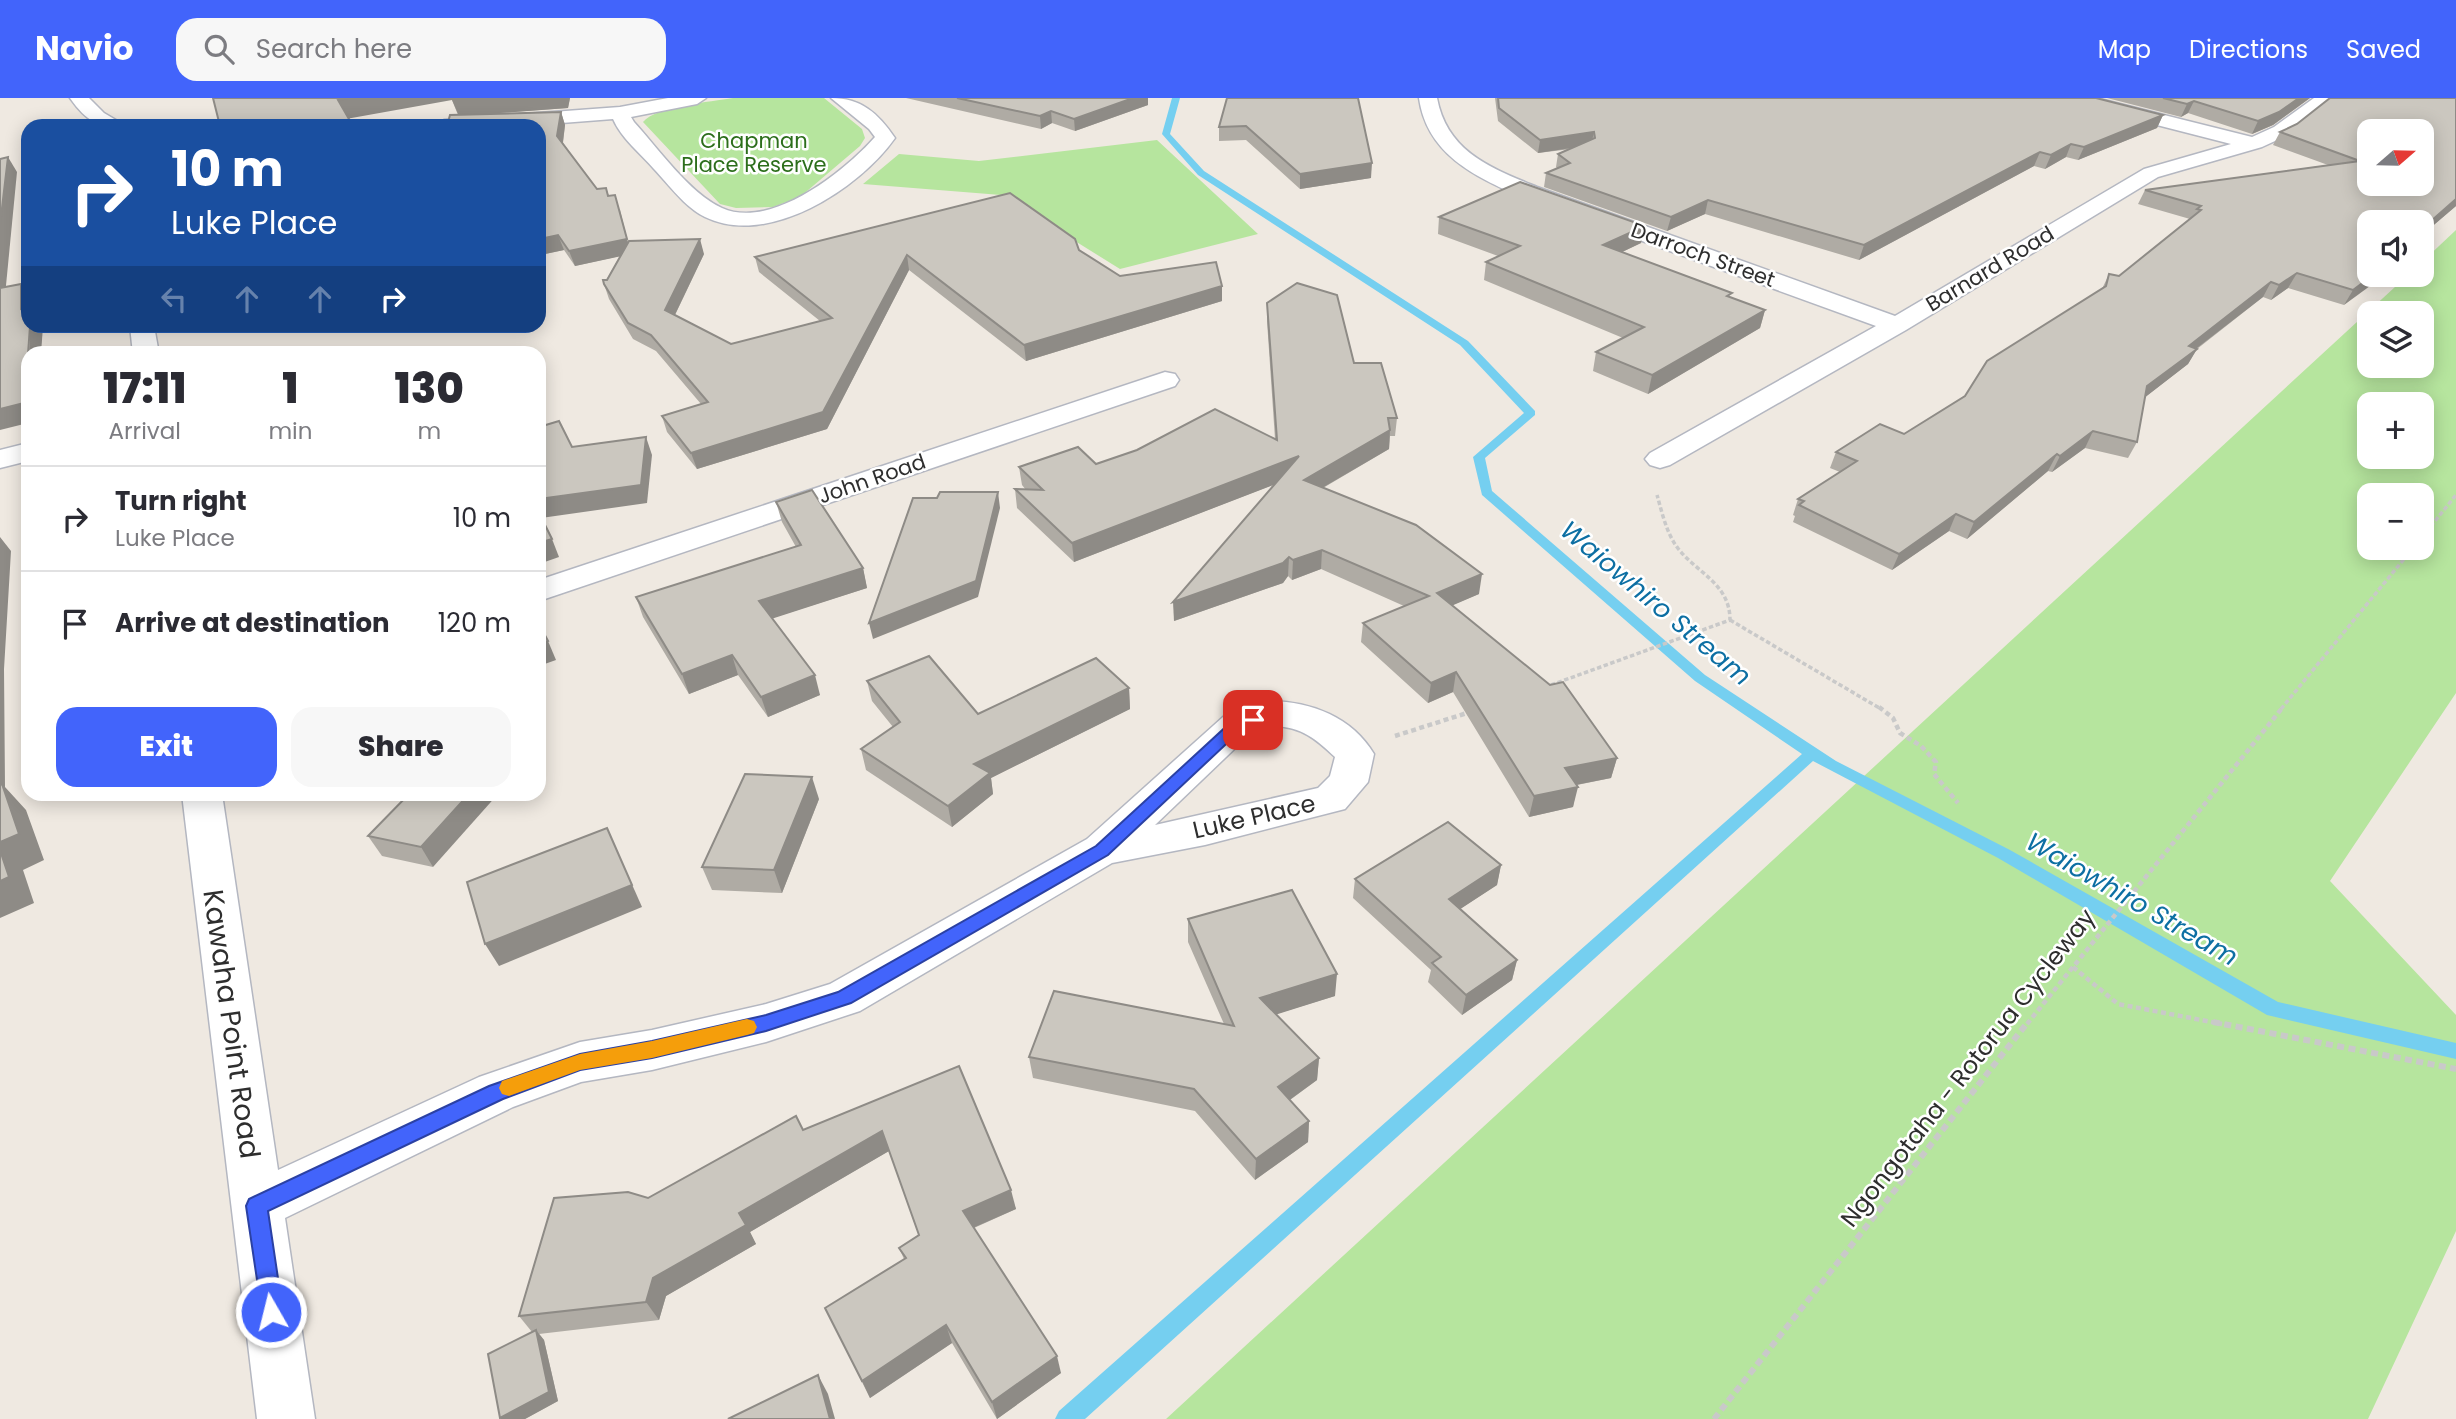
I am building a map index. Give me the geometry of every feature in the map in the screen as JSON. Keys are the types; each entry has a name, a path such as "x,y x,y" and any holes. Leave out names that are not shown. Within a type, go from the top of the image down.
{"street":[{"path":"79,98 101,119"},
{"path":"539,119 620,113 697,98"},
{"path":"620,113 625,124 709,210 737,220 797,207 816,197 874,152 885,138 876,125 840,98"},
{"name":"Darroch Street","path":"1428,98 1429,111 1441,134 1455,152 1482,170 1542,197 1897,325"},
{"path":"2058,98 2077,99 2255,144"},
{"name":"Barnard Road","path":"1660,459 1897,325 2151,173 2255,144 2281,131 2326,98"},
{"path":"111,100 115,119"},
{"name":"John Road","path":"546,589 1165,380"},
{"path":"0,459 21,454"},
{"name":"Luke Place","path":"256,1206 496,1092 580,1062 652,1050 766,1023 844,998 1102,850 1236,726 1271,713 1293,714 1324,725 1347,744 1354,754 1348,782 1331,799 1205,830 1102,850"},
{"name":"Kawaha Point Road","path":"203,801 286,1419"}],"path":[{"path":"1660,459 1646,459 1664,521 1677,548 1719,587 1732,607 1731,620"},
{"path":"2434,522 2456,495"},
{"name":"Ngongotaha - Rotorua Cycleway","path":"1714,1419 2145,875 2403,560"},
{"path":"1543,688 1731,620"},
{"path":"1731,620 1868,699 1893,718 1900,733 1921,746 1936,762 1934,774 1958,803"},
{"path":"1347,744 1369,738 1390,738 1480,708"},
{"path":"2073,967 2118,1004 2456,1069"}],"green space":[{"name":"Chapman Place Reserve","path":"733,98 824,98 862,129 865,138 860,146 800,197 773,207 736,208 720,204 643,122 671,108"},
{"path":"1157,140 1258,234 1120,269 1001,195 863,184 899,154 979,161"},
{"path":"2456,230 2456,693 2330,881 2456,1015 2456,1231 2368,1419 1166,1419 2357,322 2357,378 2434,378 2434,301 2380,301 2395,287 2434,287 2434,251"}],"building":[{"path":"213,98 349,98 338,100 349,119 218,119"},
{"path":"957,98 1133,98 1074,119 1051,111 1040,116"},
{"path":"1227,98 1358,98 1372,163 1300,174 1246,126 1219,127"},
{"path":"1498,98 2096,98 2163,115 2084,147 2071,144 2051,155 2040,152 1864,245 1708,200 1671,217 1546,173 1570,163 1558,154 1595,138 1594,132 1540,140 1499,108"},
{"path":"2163,98 2299,98 2279,112 2258,121 2194,101 2187,104"},
{"path":"2330,98 2456,98 2456,199 2434,218 2434,210 2357,210 2357,287 2353,290 2297,273 2279,285 2271,282 2189,346 2197,349 2147,386 2137,442 2093,431 2060,456 2057,454 1974,522 1956,514 1899,554 1799,505 1804,501 1798,499 1857,461 1836,452 1880,424 1904,434 1965,396 1987,361 2106,286 2109,274 2119,276 2201,210 2197,209 2201,206 2145,190 2357,161 2357,196 2434,196 2434,119 2357,119 2357,160 2280,132 2297,124"},
{"path":"561,112 557,136 597,189 606,188 608,196 615,195 627,239 569,251 558,235 546,238 546,119 449,119 450,115"},
{"path":"8,157 0,225 0,159"},
{"path":"1520,182 1645,226 1603,245 1732,293 1727,296 1765,310 1652,375 1596,352 1644,327 1486,262 1520,246 1439,217"},
{"path":"1010,193 1075,239 1079,250 1120,276 1216,262 1222,286 1024,345 907,255 823,412 691,453 662,416 708,402 651,335 628,323 603,280 607,280 629,241 700,239 665,310 731,344 832,318 755,257"},
{"path":"1297,283 1337,295 1354,363 1381,363 1397,418 1388,418 1390,430 1304,480 1416,525 1482,574 1437,593 1550,685 1563,682 1617,758 1565,768 1578,787 1534,796 1456,672 1431,683 1363,623 1429,596 1322,550 1293,560 1289,557 1283,563 1173,602 1299,456 1072,543 1015,489 1043,490 1019,467 1078,447 1096,464 1137,450 1215,409 1277,440 1267,303"},
{"path":"21,284 21,333 30,333 29,346 21,346 21,404 0,409 0,288"},
{"path":"559,421 572,447 646,437 641,485 546,498 546,425"},
{"path":"812,490 863,568 759,601 815,675 761,697 732,655 682,674 636,597 801,545 776,502"},
{"path":"940,492 998,492 976,581 869,623 913,498 937,498"},
{"path":"546,527 552,539 546,541"},
{"path":"929,656 978,714 1096,658 1129,688 974,764 990,773 948,806 861,749 900,722 867,681"},
{"path":"745,774 812,777 774,870 702,867"},
{"path":"2,784 19,834 0,842 0,785"},
{"path":"402,801 463,801 421,847 368,836"},
{"path":"1448,822 1501,865 1449,899 1517,960 1466,995 1432,963 1441,957 1355,879"},
{"path":"607,828 632,885 485,944 467,882"},
{"path":"0,850 9,877 0,881"},
{"path":"1292,890 1337,974 1260,998 1319,1058 1278,1087 1309,1121 1256,1159 1194,1089 1029,1057 1054,991 1234,1026 1188,919"},
{"path":"959,1066 1011,1190 963,1211 1057,1356 992,1402 946,1325 862,1381 825,1308 906,1258 899,1248 919,1235 882,1131 739,1213 746,1225 653,1278 646,1302 519,1316 554,1198 628,1192 648,1198 796,1116 803,1130"},
{"path":"536,1330 549,1392 500,1418 488,1354"},
{"path":"818,1375 830,1419 728,1419"}],"waterway":[{"name":"Waiowhiro Stream","path":"1176,98 1166,134 1201,173 1464,343 1531,413 1479,457 1486,492 1700,678 1813,753"},
{"path":"1067,1419 1813,753"},
{"name":"Waiowhiro Stream","path":"1813,753 1830,765 2004,854 2274,1009 2456,1051"}],"slow traffic":[{"path":"509,1088 580,1062 652,1050 747,1027"}],"route":[{"path":"271,1312 256,1206 496,1092 580,1062 652,1050 766,1023 844,998 1102,850 1236,726 1253,720"}]}
